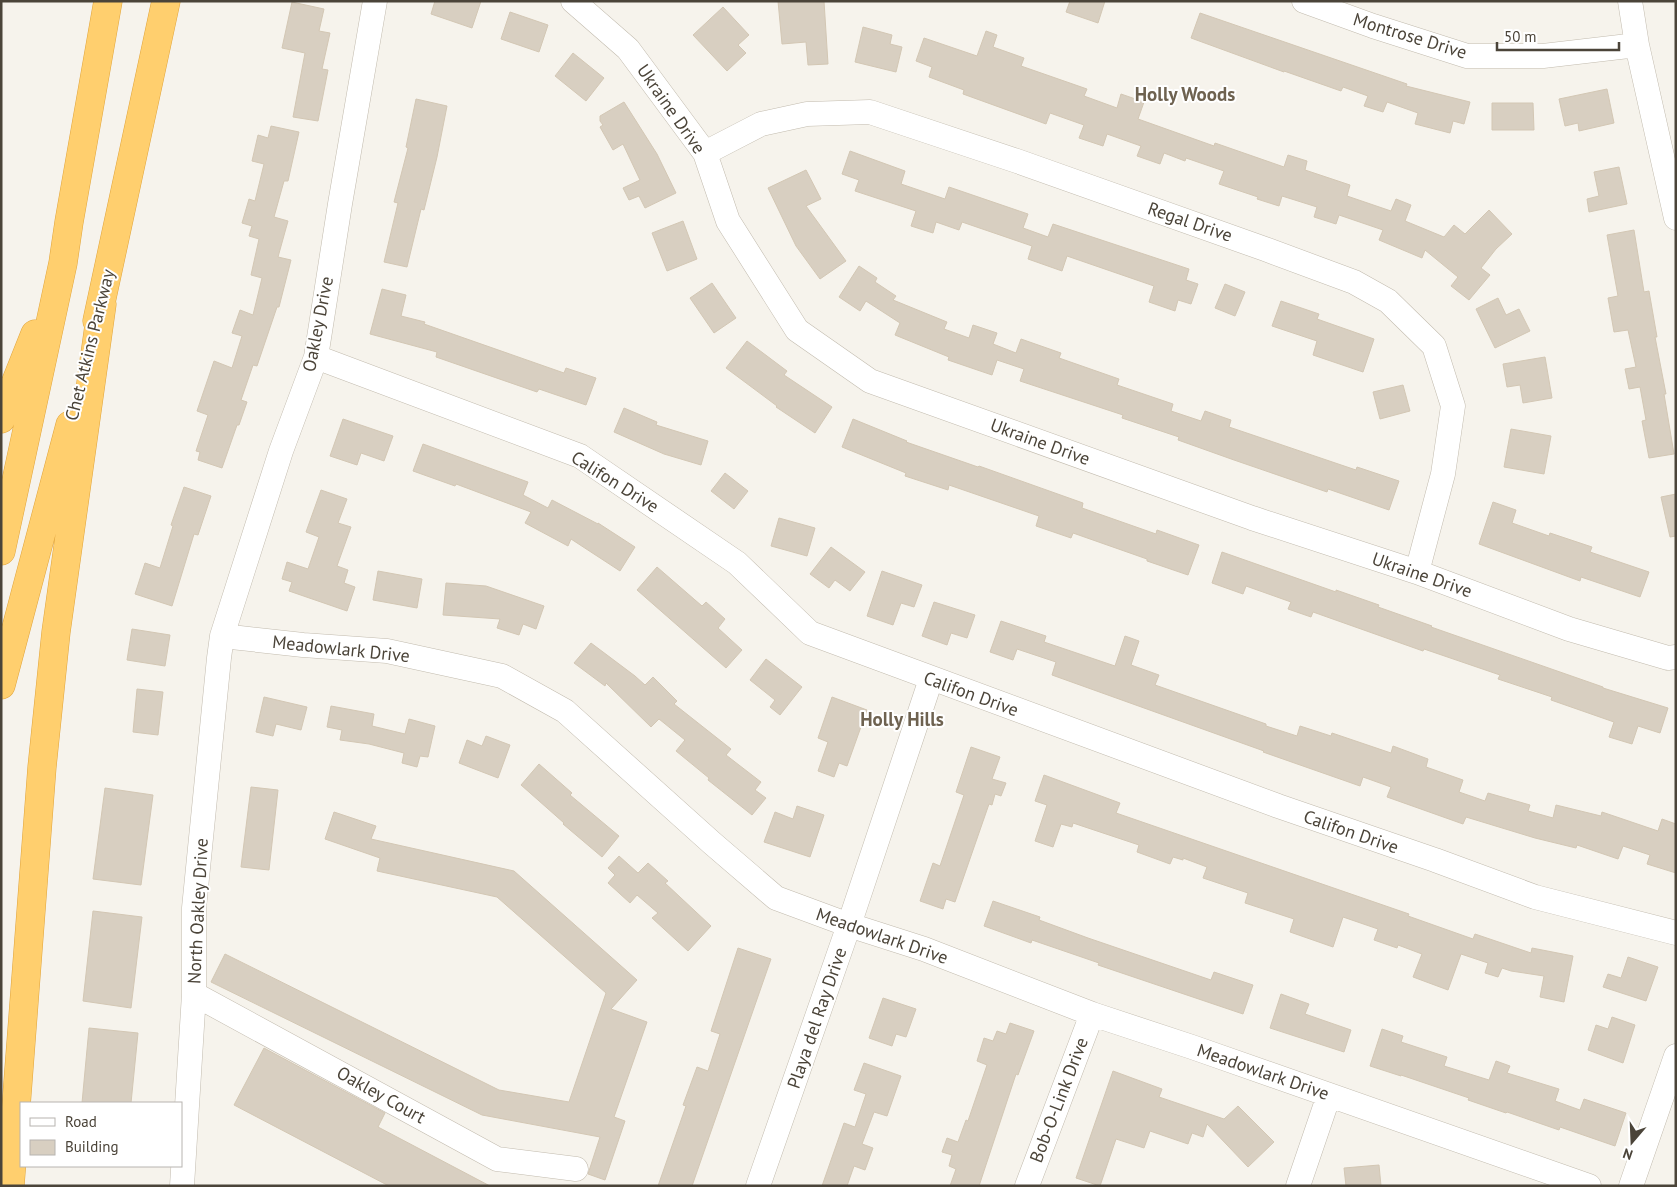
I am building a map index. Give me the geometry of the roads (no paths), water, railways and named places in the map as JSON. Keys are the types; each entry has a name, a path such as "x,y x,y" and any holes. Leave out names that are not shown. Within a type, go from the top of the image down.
{"highway":[{"path":"1,551 63,263 108,1"},
{"name":"Chet Atkins Parkway","path":"1,685 102,304 166,1"},
{"path":"1,419 63,263"},
{"path":"10,1186 42,767 56,632 102,304"}],"street":[{"name":"Oakley Drive","path":"222,636 281,451 316,357 375,1"},
{"name":"Ukraine Drive","path":"573,1 628,49 705,153 728,222 797,330 870,380 1252,518 1417,572 1569,629 1668,658 1676,658"},
{"name":"Montrose Drive","path":"1304,1 1373,26 1467,56 1543,56 1637,45"},
{"path":"1630,1 1637,45 1676,218"},
{"name":"Regal Drive","path":"705,153 761,124 807,114 870,112 1017,161 1293,259 1354,282 1388,301 1434,346 1453,406 1443,474 1417,572"},
{"name":"Califon Drive","path":"316,357 580,456 737,563 810,634 1268,803 1435,860 1535,898 1676,933"},
{"name":"Meadowlark Drive","path":"222,636 302,645 387,651 502,676 565,711 776,898 849,925 924,949 1092,1014 1192,1047 1589,1186"},
{"name":"North Oakley Drive","path":"182,1186 194,994 194,908 222,636"},
{"name":"Playa del Ray Drive","path":"758,1186 849,925 931,679"},
{"name":"Oakley Court","path":"194,994 497,1159 576,1169"},
{"name":"Bob-O-Link Drive","path":"1027,1186 1092,1014"},
{"path":"1631,1186 1676,1056"},
{"path":"1298,1186 1329,1096"}],"district":[{"name":"Holly Woods","path":"1185,94"},
{"name":"Holly Hills","path":"902,719"}]}
